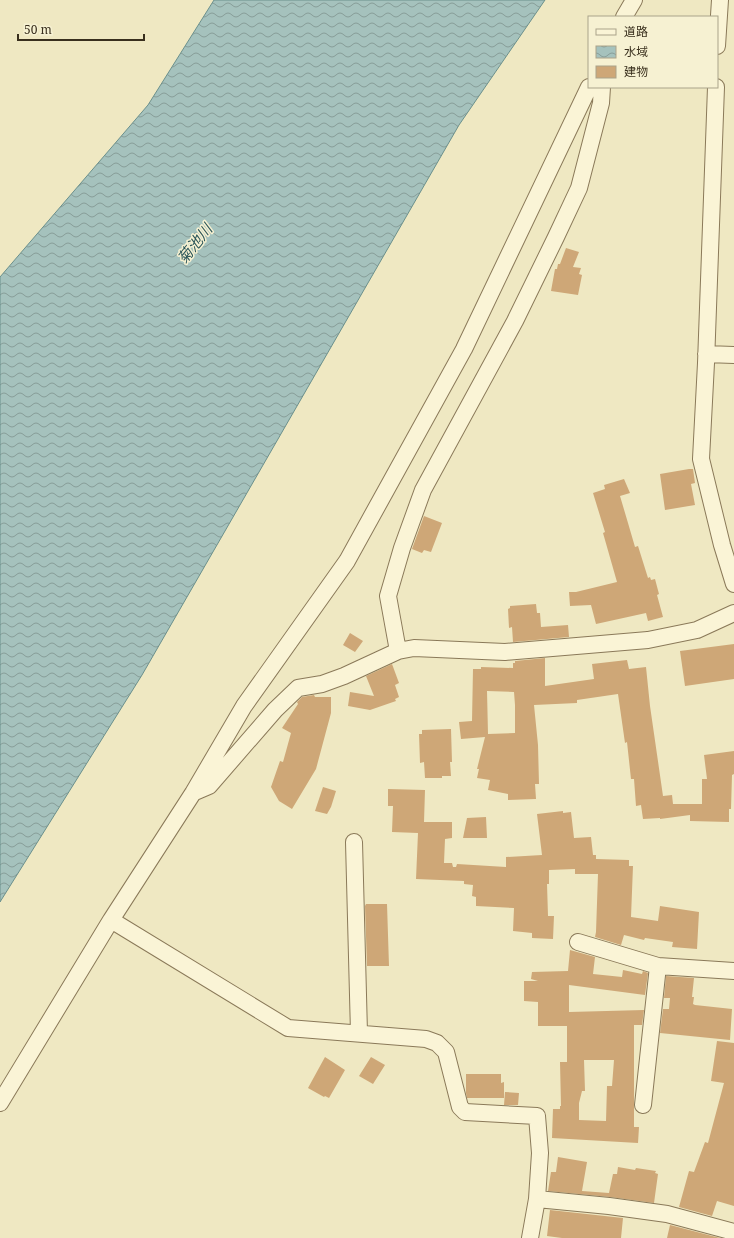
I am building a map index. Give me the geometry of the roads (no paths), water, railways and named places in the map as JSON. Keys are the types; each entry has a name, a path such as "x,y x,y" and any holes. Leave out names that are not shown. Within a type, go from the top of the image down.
{"street":[{"path":"625,16 634,0"},
{"path":"718,31 720,0"},
{"path":"0,1103 111,920 193,793 244,706 347,561 464,349 588,88"},
{"path":"398,651 388,596 402,548 423,490 515,321 579,188 601,103 602,88"},
{"path":"716,88 701,459 722,545 734,584"},
{"path":"706,354 734,355"},
{"path":"193,793 209,786 275,710 298,688 322,684 344,676 398,651 414,648 505,652 648,640 697,630 734,613"},
{"path":"354,842 359,1033"},
{"path":"111,920 288,1028 426,1039 437,1043 446,1052 460,1107 465,1112 537,1116 540,1153 537,1199 530,1238"},
{"path":"578,942 658,966 734,971"},
{"path":"643,1105 658,966"},
{"path":"537,1199 609,1206 667,1214 734,1232"}],"water":[{"name":"菊池川","path":"214,0 545,0 459,125 142,675 0,902 0,277 148,105"}]}
